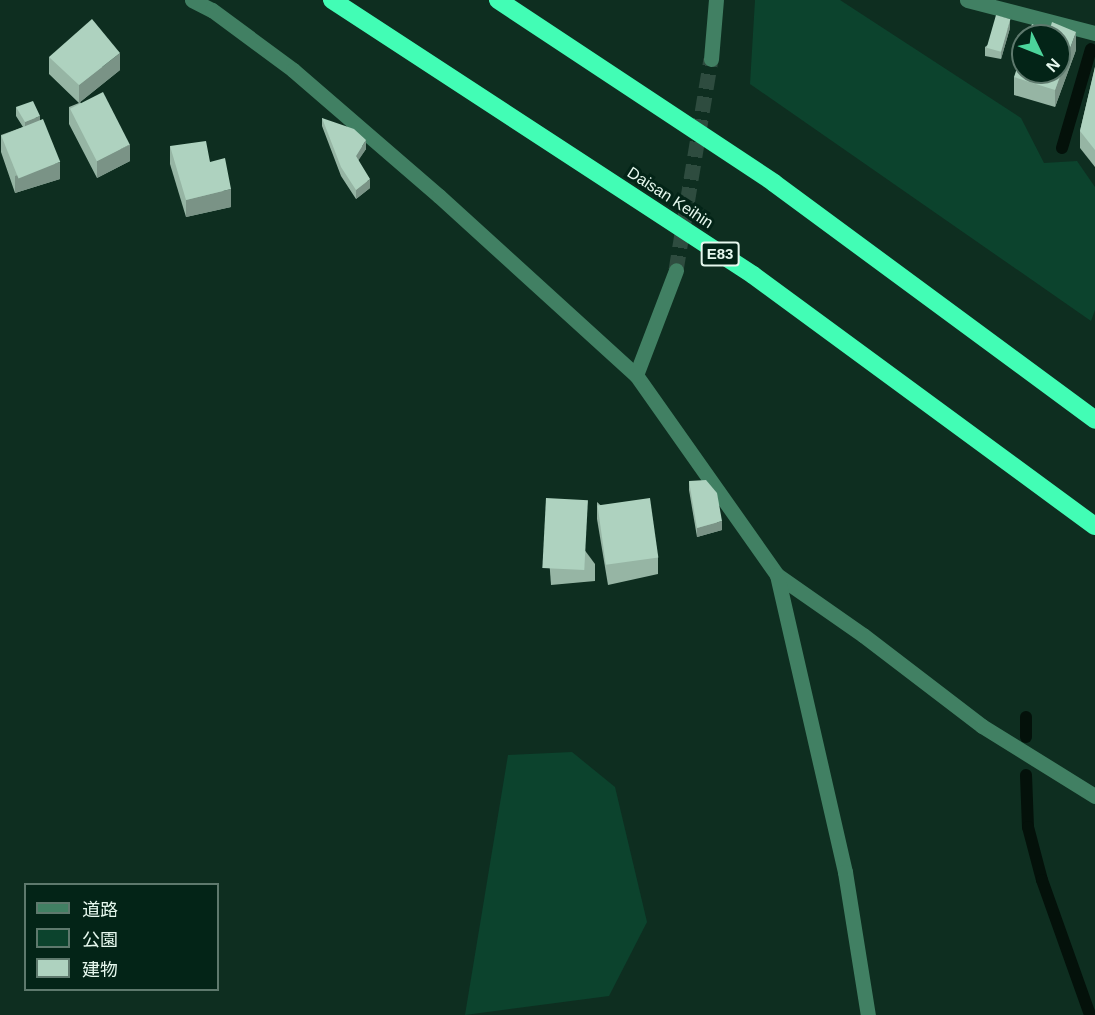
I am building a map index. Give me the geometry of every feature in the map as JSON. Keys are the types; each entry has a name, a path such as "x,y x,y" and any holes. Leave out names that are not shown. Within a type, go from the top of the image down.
{"highway":[{"name":"Daisan Keihin","path":"332,0 753,275 1095,526"},
{"path":"498,0 774,183 1095,420"}],"street":[{"path":"192,0 212,10 293,70 439,196 636,375 777,575 863,635 982,726 1095,796"},
{"path":"711,59 716,0"},
{"path":"966,0 1095,33"},
{"path":"636,375 676,270"},
{"path":"777,575 845,872 868,1015"}],"green space":[{"path":"755,0 840,0 1021,118 1044,163 1077,161 1095,187 1095,310 1091,321 750,84"},
{"path":"572,752 615,787 647,922 609,996 465,1015 508,755"}],"building":[{"path":"996,15 1010,19 1001,52 987,48"},
{"path":"92,19 120,53 79,85 49,57"},
{"path":"1071,30 1076,32 1071,46"},
{"path":"1095,67 1095,150 1080,131"},
{"path":"1036,84 1057,84 1055,90"},
{"path":"103,92 130,145 97,161 70,109"},
{"path":"33,101 40,116 25,122 16,107"},
{"path":"322,118 354,129 366,140 356,156 370,179 356,190 341,167"},
{"path":"43,119 60,162 19,179 1,136"},
{"path":"206,141 210,162 225,158 231,189 186,200 170,146"},
{"path":"706,480 717,493 722,521 697,528 689,481"},
{"path":"546,498 588,500 584,570 542,568"},
{"path":"650,498 658,557 606,565 598,505"}],"waterway":[{"path":"1062,148 1091,49"},
{"path":"1026,717 1026,737"},
{"path":"1026,775 1028,827 1042,880 1090,1015"}],"tunnel":[{"path":"676,270 711,59"}]}
